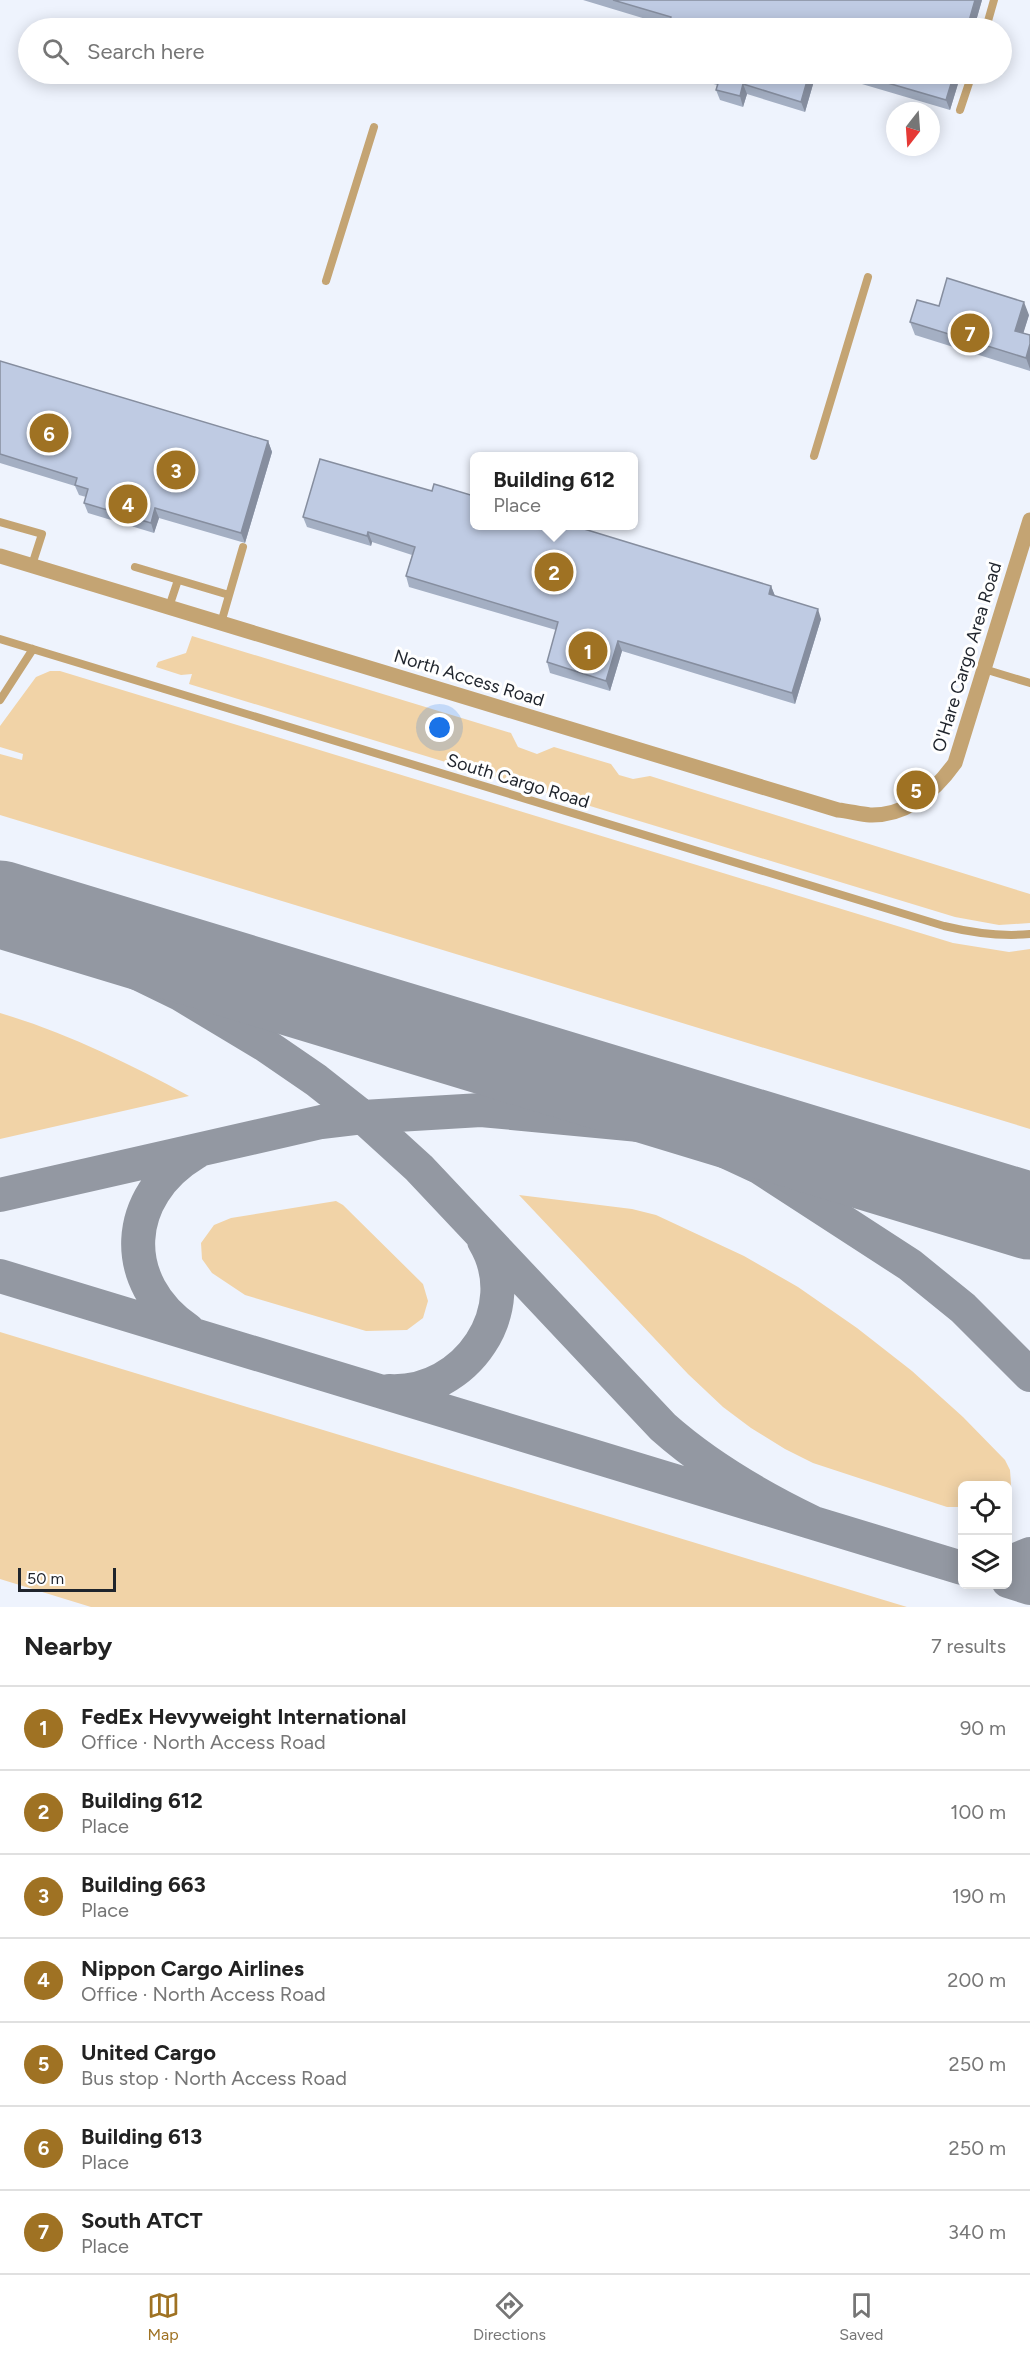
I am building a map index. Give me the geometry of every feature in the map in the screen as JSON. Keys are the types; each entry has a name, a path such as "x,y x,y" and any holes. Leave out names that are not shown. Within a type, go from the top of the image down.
{"street":[{"name":"O'Hare Cargo Area Road","path":"926,796 940,784 955,763 1030,520"},
{"name":"North Access Road","path":"0,556 838,810 872,815 901,809 926,796"}],"lane":[{"path":"989,18 994,0"},
{"path":"960,110 969,84"},
{"path":"326,281 374,127"},
{"path":"814,456 868,277"},
{"path":"0,522 42,534 32,565"},
{"path":"220,623 243,546"},
{"path":"135,567 229,596"},
{"path":"169,607 177,580"},
{"name":"South Cargo Road","path":"0,639 944,926 974,933 1004,936 1030,934"},
{"path":"0,700 33,649"},
{"path":"984,669 1030,683"}],"shaded area":[{"path":"192,636 511,733 518,747 537,754 554,747 611,764 619,775 633,779 650,776 1030,894 1030,923 999,925 955,917 189,684 192,674 181,675 156,667 158,662 186,653"},
{"path":"50,671 60,671 953,943 1009,952 1030,949 1030,1129 0,815 0,754 22,760 23,754 0,747 0,726 36,677"},
{"path":"0,1013 97,1050 189,1096 0,1139"},
{"path":"519,1195 632,1209 656,1215 744,1256 798,1287 857,1328 912,1371 963,1417 1005,1460 1010,1470 1011,1481 958,1481 958,1507 947,1507 813,1463 751,1428 723,1407 688,1374"},
{"path":"336,1201 343,1205 423,1284 428,1301 423,1318 407,1330 366,1331 245,1295 212,1273 202,1259 201,1243 214,1225 231,1218"},
{"path":"0,1332 907,1607 91,1607 0,1579"}],"building":[{"path":"613,0 975,0 970,18 671,17"},
{"path":"718,84 743,84 740,96 716,90"},
{"path":"743,84 806,84 801,102"},
{"path":"891,84 951,84 946,100"},
{"path":"947,278 1024,302 1015,331 1030,335 1026,358 910,322 917,300 939,306"},
{"path":"0,361 268,441 241,533 155,508 151,523 84,503 88,489 75,485 77,478 0,454"},
{"path":"320,459 432,491 434,484 470,495 470,530 587,530 771,586 769,594 818,609 792,693 618,641 606,681 547,662 558,622 406,576 415,547 368,532 367,536 303,517"}],"taxiway":[{"path":"0,914 65,938 180,994 265,1045 316,1080 363,1117 419,1168 663,1427 680,1442 734,1480 812,1522"},
{"path":"468,1045 640,1114"},
{"path":"0,1195 321,1122 363,1117 481,1110 671,1128 767,1145 930,1186"},
{"path":"716,1147 759,1167 910,1265 963,1308 1030,1375"},
{"path":"188,1330 165,1310 149,1288 140,1264 138,1240 143,1215 154,1192 171,1171 195,1153"},
{"path":"389,1391 417,1388 442,1379 464,1363 481,1343 492,1319 497,1294 495,1267 484,1241"},
{"path":"0,1276 958,1567"},
{"path":"1012,1561 1030,1554"},
{"path":"1012,1582 1030,1588"}],"runway":[{"path":"0,904 1030,1216"}],"place":[{"name":"South ATCT","path":"970,333"},
{"name":"Building 613","path":"49,433"},
{"name":"Building 663","path":"176,470"},
{"name":"Nippon Cargo Airlines","path":"128,504"},
{"name":"Building 612","path":"554,572"},
{"name":"FedEx Hevyweight International","path":"588,651"},
{"name":"United Cargo","path":"916,790"}]}
